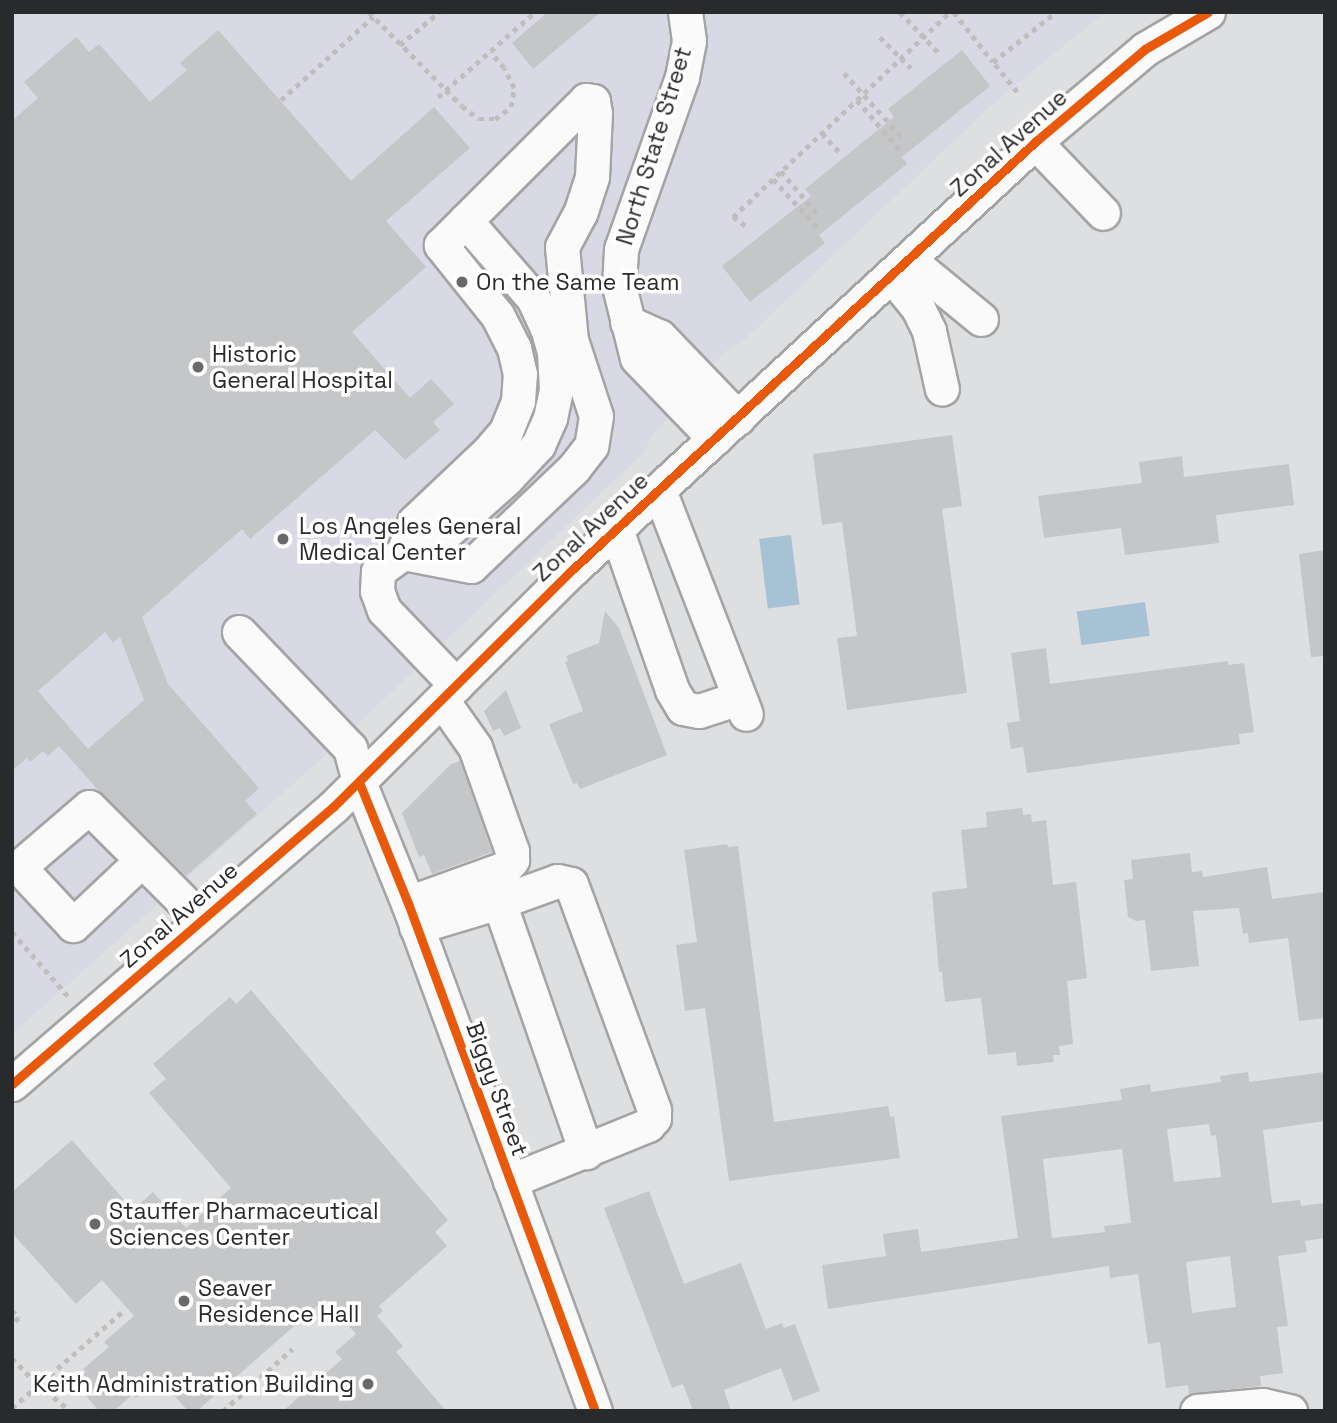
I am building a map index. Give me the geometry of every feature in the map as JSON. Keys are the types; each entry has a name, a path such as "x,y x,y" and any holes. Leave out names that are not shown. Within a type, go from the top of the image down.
{"street":[{"name":"North State Street","path":"685,12 689,41 682,77 621,249 618,286 627,322 660,337 726,428"},
{"name":"Zonal Avenue","path":"12,1084 359,782 616,529 1035,142 1145,49 1208,12"},
{"path":"586,100 593,101 596,135 592,177 580,213 562,247 571,340 596,416 591,446 574,468 471,566 403,553 414,522 487,453 506,431 519,401 520,374 514,348 497,315 441,245 586,100"},
{"path":"1035,142 1103,213"},
{"path":"412,915 505,868 512,860 512,851 475,747 449,692 384,610 377,591 378,571 403,553 432,545 506,480 538,445 550,418 556,390 554,352 534,298 465,220"},
{"path":"901,268 981,319"},
{"path":"901,268 929,331 942,389"},
{"path":"616,529 673,690 683,708 699,711 742,706 659,490"},
{"name":"Biggy Street","path":"239,632 350,747 359,782 412,915 595,1411"},
{"path":"142,860 202,920"},
{"path":"412,915 491,904 557,881 571,884 654,1110 654,1118 648,1125 510,1181"},
{"path":"491,904 586,1152"},
{"path":"1197,1411 1263,1405 1290,1411"}],"path":[{"path":"400,45 439,12"},
{"path":"438,97 535,12"},
{"path":"900,12 939,53"},
{"path":"745,226 733,216 952,12 1017,92"},
{"path":"993,62 1056,12"},
{"path":"281,100 371,15 479,119 495,119 511,107 514,88 504,68 490,52"},
{"path":"880,37 912,68"},
{"path":"844,74 902,137"},
{"path":"856,100 901,151"},
{"path":"822,133 841,153"},
{"path":"781,171 820,217"},
{"path":"773,179 818,228"},
{"path":"12,932 68,996"},
{"path":"12,1310 19,1318 12,1324"},
{"path":"12,1408 122,1312"},
{"path":"223,1411 292,1349"},
{"path":"12,1358 38,1385 71,1411"}],"shaded area":[{"name":"Los Angeles General Medical Center","path":"12,12 1105,12 995,102 745,339 725,351 652,436 643,453 321,759 12,1034"}],"water":[{"path":"791,535 800,604 768,608 759,539"},
{"path":"1145,602 1150,636 1081,645 1077,612"}],"building":[{"path":"548,12 601,12 533,69 512,43"},
{"name":"Historic General Hospital","path":"218,30 351,181 434,107 470,148 386,221 426,267 352,332 410,398 431,379 454,404 433,422 440,430 405,460 375,430 250,539 242,529 142,617 168,684 259,788 245,801 257,814 186,876 99,791 59,746 48,756 43,751 30,762 27,758 12,771 12,121 38,98 24,82 76,37 89,52 99,44 150,102 187,70 180,63","holes":["105,632 113,643 120,637 144,700 88,749 38,691"]},
{"path":"962,50 990,86 902,157 907,164 819,235 825,243 750,302 722,266 811,196 805,189 894,117 888,109"},
{"path":"952,435 962,506 942,509 967,693 847,710 837,638 857,636 842,522 822,525 813,454"},
{"path":"1182,456 1184,477 1289,464 1294,505 1216,515 1219,543 1125,555 1121,528 1044,538 1038,496 1142,483 1139,462"},
{"path":"1325,550 1325,656 1311,657 1299,554"},
{"path":"605,611 619,628 667,755 580,789 577,783 573,784 549,724 583,711 565,662 568,661 566,656 599,643"},
{"path":"1046,648 1050,684 1228,661 1228,665 1244,663 1254,732 1239,734 1240,744 1027,773 1023,747 1011,749 1007,723 1020,721 1011,653"},
{"path":"506,690 521,728 504,736 500,728 493,731 484,711"},
{"path":"460,761 492,852 432,874 424,855 419,857 402,813 451,764"},
{"path":"1022,808 1023,815 1031,814 1032,822 1046,820 1053,885 1076,882 1087,978 1067,981 1073,1044 1059,1046 1060,1055 1053,1055 1054,1062 1017,1066 1016,1052 988,1055 981,998 945,1002 942,972 939,972 932,892 967,888 961,830 987,827 986,812"},
{"path":"727,844 728,847 738,846 774,1122 888,1106 890,1117 894,1116 900,1158 729,1181 705,1008 685,1011 676,945 697,942 684,850"},
{"path":"1190,853 1192,872 1202,871 1203,877 1267,867 1272,899 1325,892 1325,1018 1299,1021 1288,938 1249,943 1248,933 1243,934 1239,908 1193,911 1199,966 1151,971 1145,920 1136,921 1128,917 1124,880 1133,879 1131,860"},
{"path":"251,990 448,1220 435,1232 447,1246 379,1306 383,1311 377,1316 403,1346 396,1352 446,1411 283,1411 342,1359 335,1352 356,1334 325,1299 197,1411 188,1411 159,1378 136,1398 133,1394 114,1411 99,1411 75,1383 86,1372 83,1369 109,1347 104,1342 134,1316 102,1280 76,1304 12,1233 12,1192 72,1140 133,1210 153,1192 186,1228 231,1188 149,1093 166,1079 153,1064 230,997 236,1004"},
{"path":"1248,1072 1249,1082 1325,1072 1325,1121 1263,1130 1272,1203 1300,1200 1301,1206 1325,1203 1325,1238 1305,1241 1307,1252 1278,1256 1288,1326 1277,1327 1283,1373 1260,1376 1261,1386 1189,1394 1188,1385 1166,1388 1160,1342 1148,1344 1138,1274 1110,1278 1109,1266 828,1309 822,1265 886,1256 883,1234 918,1229 921,1252 1018,1238 1001,1116 1122,1100 1120,1089 1150,1084 1151,1092 1221,1082 1220,1076","holes":["1209,1124 1211,1136 1216,1135 1221,1177 1174,1182 1167,1129","1122,1149 1131,1223 1104,1226 1105,1232 1052,1238 1043,1159","1230,1256 1236,1307 1192,1313 1186,1262"]},
{"path":"649,1191 684,1284 741,1263 766,1329 782,1323 784,1328 795,1324 820,1391 793,1401 781,1368 724,1390 731,1411 693,1411 683,1384 672,1388 604,1208"}],"cycle path":[{"path":"12,1084 333,807 574,568 1035,142 1145,49 1208,12"},
{"path":"359,782 408,903 595,1411"}],"place":[{"name":"On the Same Team","path":"462,282"},
{"name":"Historic General Hospital","path":"198,367"},
{"name":"Los Angeles General Medical Center","path":"283,539"},
{"name":"Stauffer Pharmaceutical Sciences Center","path":"95,1224"},
{"name":"Seaver Residence Hall","path":"184,1301"},
{"name":"Keith Administration Building","path":"368,1384"}]}
